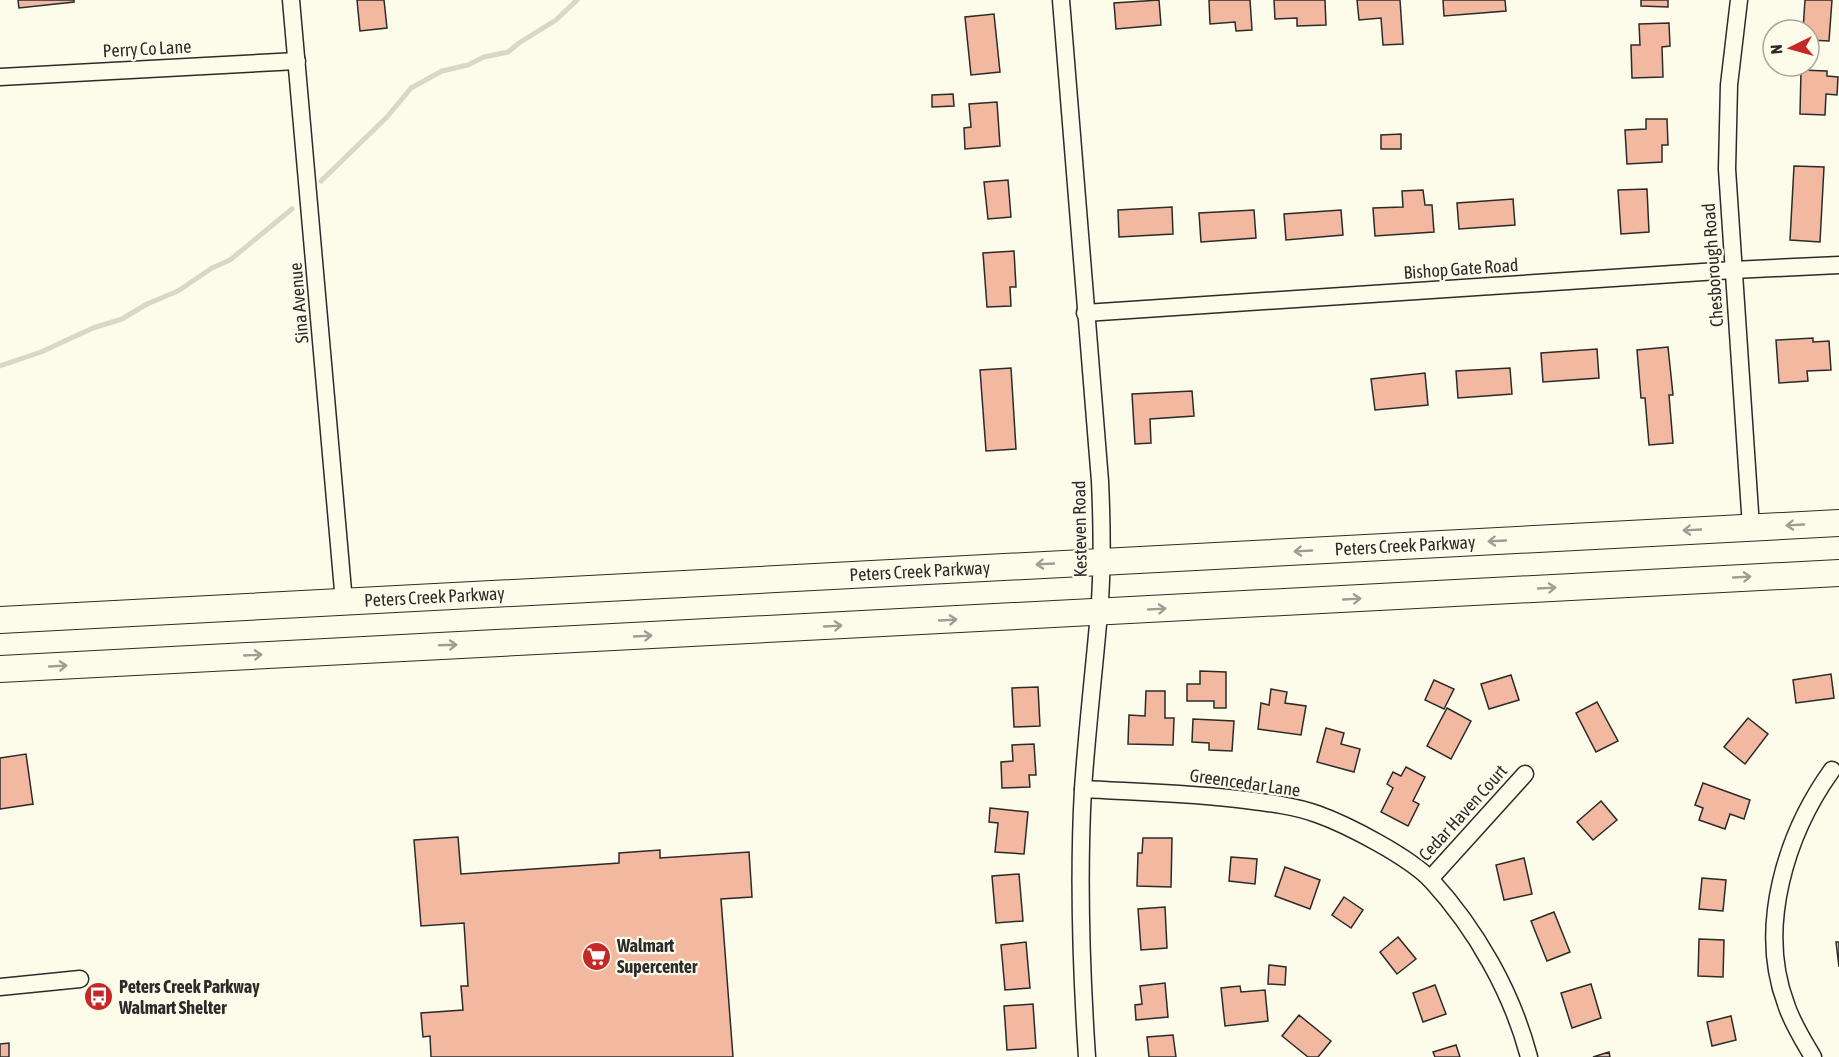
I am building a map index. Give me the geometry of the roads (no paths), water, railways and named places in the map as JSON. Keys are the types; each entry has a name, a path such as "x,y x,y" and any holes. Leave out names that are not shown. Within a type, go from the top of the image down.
{"main road":[{"name":"Peters Creek Parkway","path":"0,620 1839,523"},
{"path":"0,669 1839,573"}],"street":[{"name":"Sina Avenue","path":"291,0 345,602"},
{"name":"Kesteven Road","path":"1061,0 1100,481 1099,613 1093,659 1083,789 1080,866 1081,963 1087,1057"},
{"name":"Chesborough Road","path":"1739,0 1729,85 1727,169 1751,527"},
{"name":"Perry Co Lane","path":"0,77 297,61"},
{"name":"Bishop Gate Road","path":"1085,313 1839,265"},
{"path":"1813,1057 1785,1004 1779,980 1775,922 1779,890 1788,858 1806,812 1832,771"},
{"name":"Cedar Haven Court","path":"1430,879 1525,774"},
{"name":"Greencedar Lane","path":"1083,789 1211,796 1276,804 1316,814 1346,826 1394,853 1430,879 1474,934 1501,985 1525,1042 1528,1057"},
{"path":"0,987 80,979"}],"waterway":[{"path":"321,181 387,117 411,88 442,71 468,65 484,57 508,52 556,20 577,0"},
{"path":"0,366 41,352 93,328 122,319 147,304 178,291 212,268 230,260 292,209"}],"place":[{"name":"Walmart Supercenter","path":"596,956"},
{"name":"Peters Creek Parkway Walmart Shelter","path":"98,997"}]}
